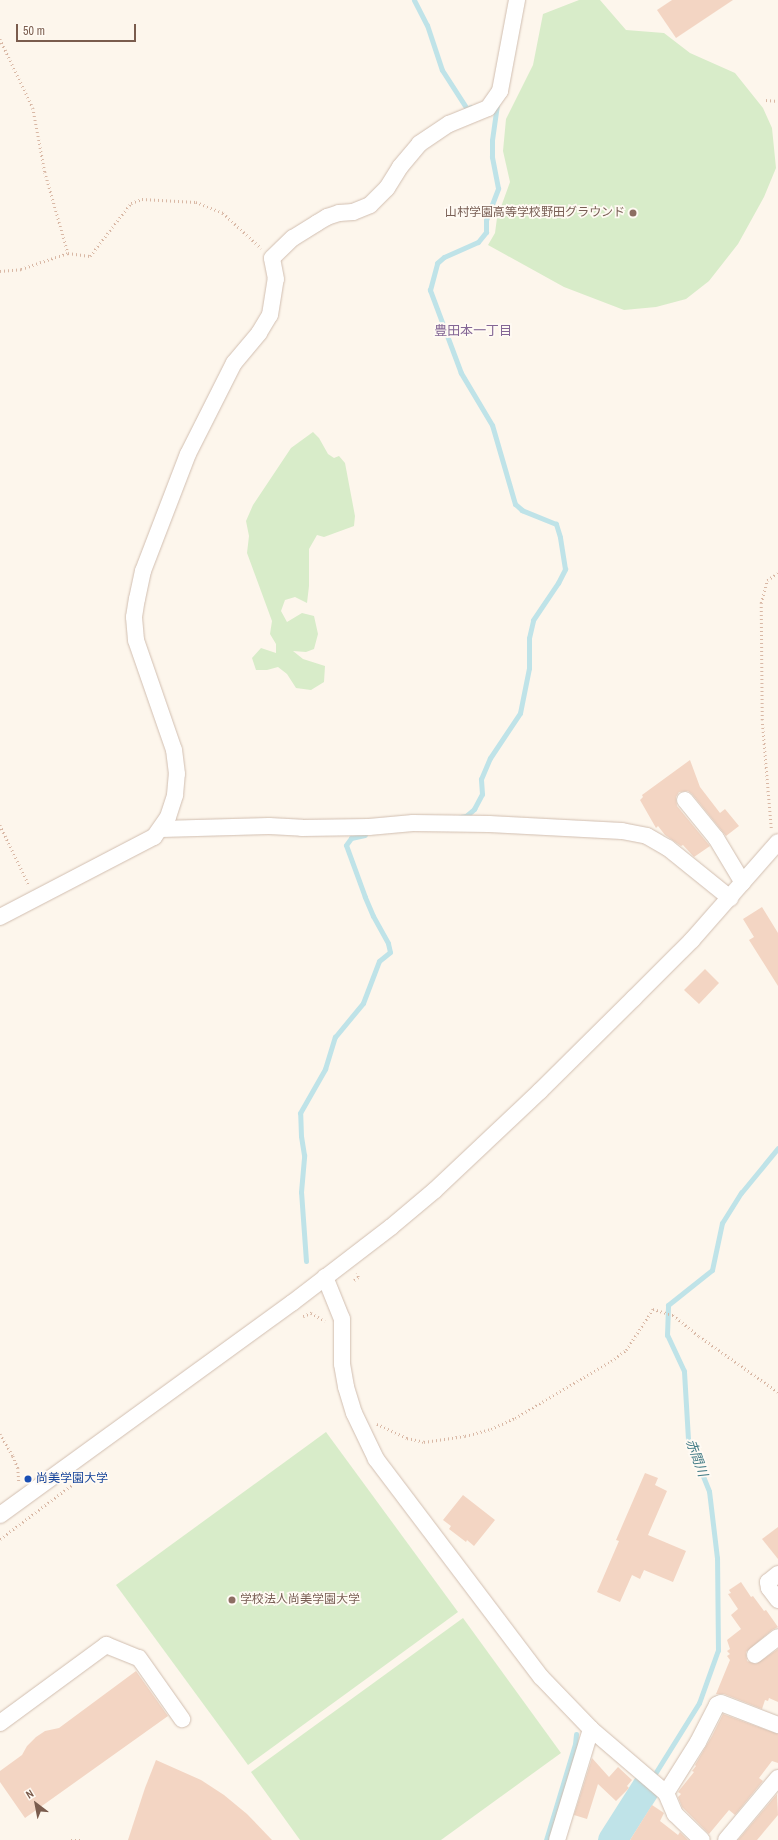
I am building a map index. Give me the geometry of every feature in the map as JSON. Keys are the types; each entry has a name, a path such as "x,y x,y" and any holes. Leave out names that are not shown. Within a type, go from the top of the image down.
{"street":[{"path":"0,917 154,837 168,817 175,795 177,774 174,750 136,640 134,617 143,571 188,454 234,363 259,333 270,315 276,279 272,258 293,238 317,223 339,213 353,212 370,205 387,188 400,167 419,144 449,124 488,108 500,92 517,0"},
{"path":"685,800 716,838 744,883"},
{"path":"161,829 269,826 302,828 369,827 413,823 489,824 622,831 647,836 668,848 730,898"},
{"path":"0,1516 326,1276 391,1227 435,1190 634,998 744,883 778,843"},
{"path":"326,1276 342,1319 342,1364 346,1387 354,1412 376,1459 541,1677 591,1729 666,1793 675,1814 702,1840"},
{"path":"778,1574 768,1582 769,1588 778,1600"},
{"path":"755,1655 778,1637"},
{"path":"0,1723 106,1646 139,1658 182,1719"},
{"path":"666,1793 698,1742 717,1705 721,1704 778,1725"},
{"path":"557,1840 591,1729"},
{"path":"726,1840 778,1778"}],"path":[{"path":"0,39 33,108 45,172 68,254"},
{"path":"766,100 778,101"},
{"path":"0,271 21,269 68,254 90,256 131,203 142,199 196,202 223,213 272,258"},
{"path":"778,573 767,580 761,604 762,720 771,827 778,843"},
{"path":"0,825 36,898"},
{"path":"302,1316 311,1313 315,1308"},
{"path":"354,1412 406,1438 424,1442 465,1436 491,1429 515,1418 611,1361 626,1350 653,1309 673,1315 699,1336 778,1392"},
{"path":"311,1313 321,1317 330,1326"},
{"path":"0,1434 13,1456 18,1468 19,1483 27,1496"},
{"path":"0,1539 74,1482"},
{"path":"71,1840 83,1840"}],"green space":[{"name":"山村学園高等学校野田グラウンド","path":"579,0 600,0 626,30 664,33 690,53 735,73 763,108 772,128 776,168 764,197 738,244 709,281 686,299 656,307 624,310 564,287 488,245 495,233 497,218 510,182 503,151 506,119 533,65 543,14"},
{"path":"313,432 319,438 328,454 334,458 339,456 345,463 355,516 354,526 324,537 317,535 309,549 309,586 307,603 295,597 285,600 281,611 287,622 302,613 314,616 318,634 314,649 306,652 293,651 303,659 325,666 324,682 311,690 296,688 287,674 278,667 267,670 256,670 252,658 261,648 276,653 276,644 270,634 272,621 247,553 249,536 246,521 253,505 291,448"},
{"path":"326,1432 458,1612 248,1765 116,1585"},
{"path":"463,1618 561,1753 441,1840 300,1840 251,1772"}],"building":[{"path":"672,0 733,0 676,38 657,10"},
{"path":"690,760 700,787 720,813 725,809 739,826 726,836 692,794 688,791 679,792 676,797 677,806 710,846 694,857 683,845 681,846 665,835 658,826 656,828 640,800 643,797 642,795"},
{"path":"762,907 778,933 778,986 749,940 754,937 743,919"},
{"path":"705,969 719,983 699,1004 684,990"},
{"path":"645,1473 658,1478 655,1485 667,1491 648,1535 686,1551 673,1582 644,1570 640,1579 632,1575 620,1602 597,1592 619,1541 616,1540"},
{"path":"463,1495 495,1520 474,1546 449,1529 451,1526 443,1520"},
{"path":"778,1527 778,1559 762,1539"},
{"path":"741,1582 751,1597 753,1596 764,1611 766,1610 778,1627 772,1630 746,1652 747,1661 756,1664 778,1649 778,1702 769,1698 768,1701 765,1700 762,1709 724,1694 716,1694 730,1660 727,1656 730,1654 727,1651 730,1649 727,1640 741,1629 731,1615 738,1609 728,1594 731,1593 729,1590"},
{"path":"136,1671 168,1716 25,1818 0,1782 0,1771 22,1755 27,1746 36,1737 45,1731 59,1728"},
{"path":"723,1714 778,1734 778,1763 772,1761 759,1778 763,1781 735,1815 729,1810 709,1834 682,1807 678,1797 681,1794 678,1792 694,1772 692,1771 696,1766 695,1765"},
{"path":"592,1758 609,1777 618,1767 632,1780 627,1786 629,1788 616,1801 598,1784 587,1819 574,1815"},
{"path":"156,1760 201,1780 224,1795 247,1814 272,1840 128,1840"},
{"path":"777,1794 778,1815 757,1840 738,1840"},
{"path":"652,1805 664,1813 660,1821 678,1835 680,1832 688,1840 630,1840"}],"waterway":[{"path":"414,0 427,25 442,70 467,109 471,107"},
{"path":"460,817 466,816 474,809 482,794 481,779 490,758 520,713 529,668 529,638 533,620 558,583 565,569 560,537 556,524 522,510 515,504 492,425 461,373 430,290 437,263 444,257 478,242 486,232 486,220 498,188 492,157 492,140 497,105"},
{"path":"306,1261 301,1192 304,1155 300,1113 325,1069 335,1037 363,1003 379,961 390,952 388,943 373,916 365,897 346,845 351,838 365,835"},
{"name":"赤間川","path":"656,1772 699,1703 718,1650 717,1558 709,1491 688,1439 684,1371 667,1335 668,1305 712,1270 722,1223 741,1193 778,1148"},
{"path":"546,1840 575,1744 576,1734"},
{"name":"赤間川","path":"612,1840 647,1785"}],"place":[{"name":"山村学園高等学校野田グラウンド","path":"633,213"},
{"name":"尚美学園大学","path":"28,1479"},
{"name":"学校法人尚美学園大学","path":"232,1600"}],"district":[{"name":"豊田本一丁目","path":"473,331"}]}
